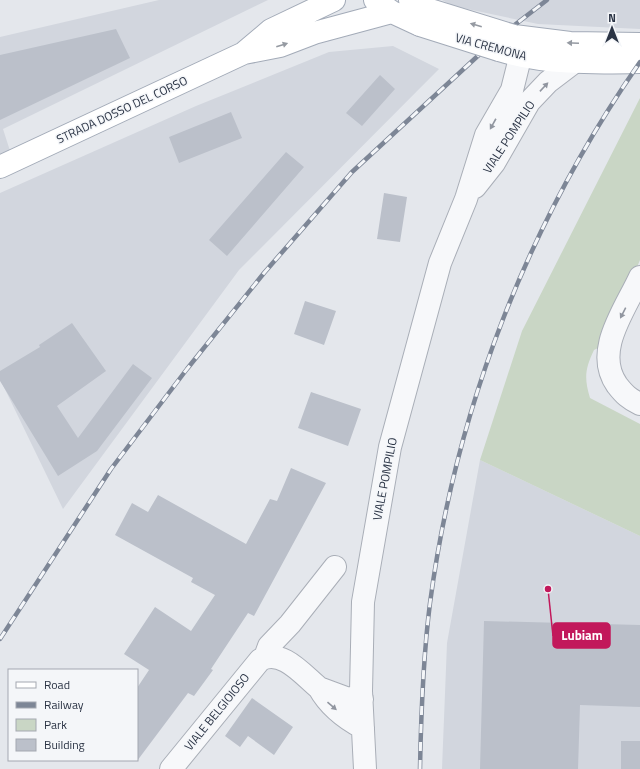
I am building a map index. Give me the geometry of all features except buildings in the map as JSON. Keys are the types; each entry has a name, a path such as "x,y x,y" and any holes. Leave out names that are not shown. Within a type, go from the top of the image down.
{"main road":[{"name":"STRADA DOSSO DEL CORSO","path":"244,53 271,30 334,0"},
{"name":"VIA CREMONA","path":"375,0 401,6 425,18 573,63 640,62"},
{"name":"STRADA DOSSO DEL CORSO","path":"0,167 244,53 280,46 314,33 401,6"},
{"name":"VIA CREMONA","path":"515,45 570,43 633,44"}],"street":[{"name":"VIALE POMPILIO","path":"365,769 362,699 363,602 390,447 440,263 466,199 486,135 512,90 515,45"},
{"name":"VIALE POMPILIO","path":"466,199 494,163 529,102 548,82 573,63"},
{"path":"640,277 614,331 608,349 607,363 612,378 627,398 640,404"},
{"name":"VIALE BELGIOIOSO","path":"171,769 256,663 275,659 269,646 290,624 335,567"},
{"path":"275,659 319,688 346,698 362,699"},
{"path":"319,688 326,701 347,718 363,728"}],"shaded area":[{"path":"159,0 268,0 3,129 11,154 0,159 0,37"},
{"path":"442,0 640,0 640,29 538,24 453,6"},
{"path":"393,46 439,69 239,270 63,509 0,379 0,193 196,106 329,52"},
{"path":"480,460 640,536 640,769 442,769 447,643"}],"green space":[{"path":"640,98 640,260 604,345 594,350 587,368 586,379 590,398 640,424 640,536 480,460 522,331"}],"railway":[{"path":"0,639 111,469 187,369 264,273 352,172 494,41 547,0"},
{"path":"420,769 423,686 430,603 442,530 458,459 478,389 503,320 531,253 564,187 600,123 640,62"}],"place":[{"name":"Lubiam","path":"548,589"}]}
